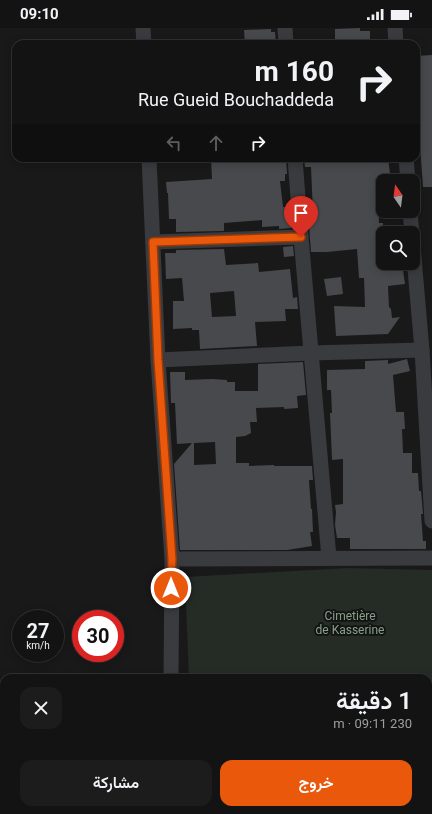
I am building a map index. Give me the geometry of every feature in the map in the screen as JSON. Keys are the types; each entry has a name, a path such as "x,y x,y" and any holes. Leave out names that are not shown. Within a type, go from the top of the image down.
{"street":[{"path":"143,28 144,40"},
{"path":"285,28 286,40"},
{"path":"395,28 396,40"},
{"path":"149,162 158,360 172,559 171,674"},
{"path":"295,162 329,558"},
{"path":"406,162 407,174"},
{"path":"153,242 301,237"},
{"path":"415,270 422,350 432,521"},
{"path":"158,360 311,353 422,350"},
{"path":"172,559 432,558"}],"green space":[{"name":"Cimetière de Kasserine","path":"348,568 432,570 432,674 189,674 185,577"}],"building":[{"path":"360,28 360,31 370,31 370,40 335,40 335,29"},
{"path":"271,29 271,32 275,32 276,40 245,40 244,30"},
{"path":"432,55 432,187 423,187 420,145 420,56"},
{"path":"211,162 286,162 287,174 285,174 285,181 280,181 283,207 290,207 291,228 279,229 279,226 262,227 262,220 224,223 224,231 176,232 176,219 169,219 166,182 212,179"},
{"path":"304,162 389,162 390,174 376,174 376,218 379,218 379,223 383,223 383,226 376,226 376,270 403,270 405,284 388,286 389,307 391,309 392,318 400,317 388,334 336,336 334,306 365,307 364,278 359,278 357,249 311,252 308,213 313,213 311,167 305,167"},
{"path":"293,246 294,256 284,257 283,247"},
{"path":"224,249 226,265 258,263 259,272 290,269 293,298 297,297 298,309 285,309 286,321 255,322 257,346 200,349 199,330 192,330 192,328 173,329 173,301 184,301 182,278 166,279 165,253 176,253 176,250","holes":["234,291 236,316 212,317 210,293"]},
{"path":"341,277 343,294 327,296 324,279"},
{"path":"407,359 410,371 393,375 396,412 404,412 405,429 402,429 403,453 412,453 412,473 418,473 423,514 421,514 423,541 426,541 426,549 350,549 350,538 337,538 335,525 335,505 343,504 343,459 332,460 330,413 332,413 331,390 327,390 327,370 365,369 365,361 388,360 388,364"},
{"path":"303,362 306,395 297,396 298,408 256,408 257,422 250,422 251,433 245,436 236,437 236,463 249,463 249,466 312,466 313,480 309,480 312,509 313,532 310,532 312,546 287,550 180,550 174,464 192,443 177,444 175,403 171,403 170,372 185,372 185,380 212,379 235,382 235,391 258,391 258,364","holes":["215,442 216,464 194,465 194,443"]}],"route":[{"path":"171,588 172,559 158,360 153,242 301,237"}]}
